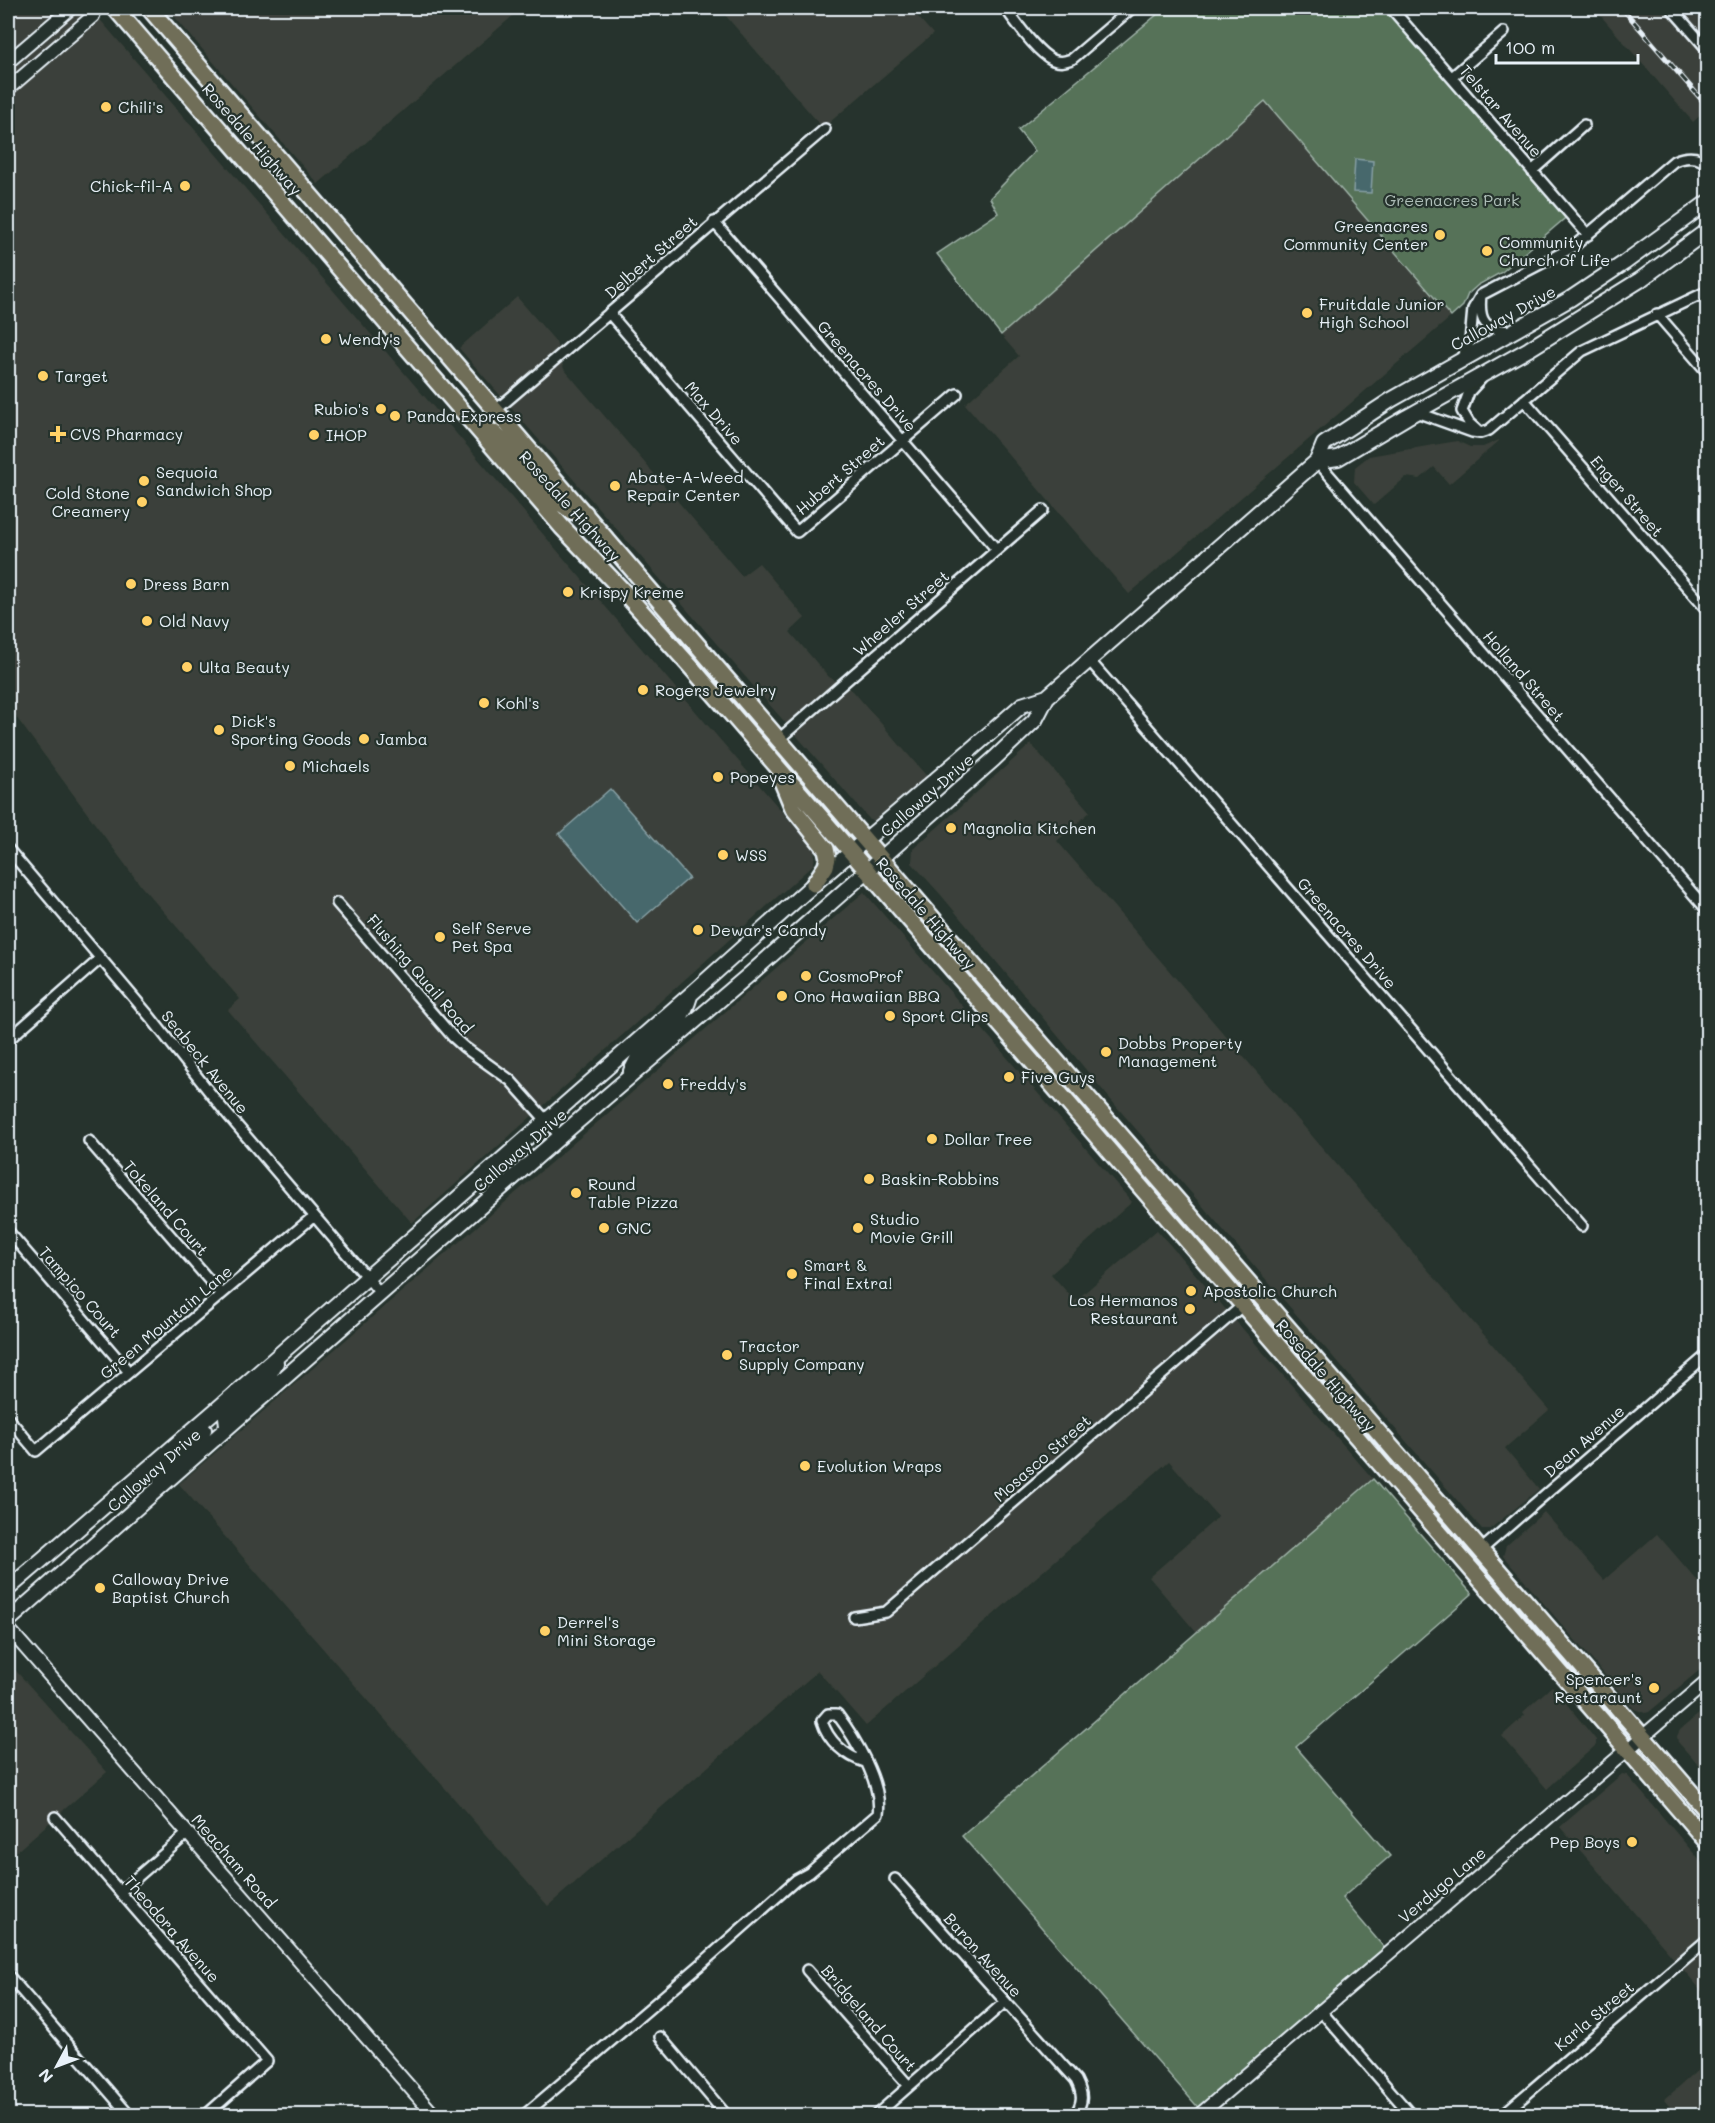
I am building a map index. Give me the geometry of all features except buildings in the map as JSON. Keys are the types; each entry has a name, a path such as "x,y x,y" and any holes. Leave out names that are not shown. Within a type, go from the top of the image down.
{"main road":[{"name":"Rosedale Highway","path":"115,8 562,527 691,667 1707,1843"},
{"name":"Rosedale Highway","path":"149,8 1707,1812"},
{"name":"Calloway Drive","path":"8,1622 560,1136 866,872 1035,720 1047,697 1317,461 1324,444 1391,400 1518,331 1624,263 1707,202"},
{"name":"Calloway Drive","path":"1317,461 1338,458 1585,316 1640,280 1707,230"},
{"path":"471,421 494,433 560,503 571,511 585,513"},
{"name":"Calloway Drive","path":"8,1589 1022,705 1047,697"},
{"path":"765,754 781,780 793,808 826,849 828,858 826,866 814,884"},
{"path":"625,1081 643,1050 681,1018 690,995"},
{"path":"1032,1062 1057,1080 1097,1123 1101,1126 1112,1124"},
{"path":"1099,1139 1109,1140 1116,1145 1196,1236 1248,1280"},
{"path":"226,1428 226,1417 267,1378 281,1353"},
{"path":"161,1486 161,1475 168,1464 200,1435 216,1410"},
{"path":"1362,1444 1393,1467 1462,1546 1474,1552 1481,1550"},
{"path":"1493,1595 1498,1592 1504,1593 1539,1632 1564,1646"}],"street":[{"path":"8,62 71,8"},
{"path":"8,89 93,16 95,8"},
{"path":"1005,8 1041,51 1056,61 1064,62 1072,59 1132,8"},
{"name":"Telstar Avenue","path":"1391,8 1588,235"},
{"path":"1671,8 1707,50"},
{"path":"1452,77 1504,32"},
{"path":"1532,171 1584,125"},
{"name":"Delbert Street","path":"496,410 825,129"},
{"path":"1460,361 1470,341 1473,309 1481,295 1573,247 1674,161 1691,157 1707,165"},
{"name":"Greenacres Drive","path":"714,222 996,550"},
{"path":"1416,412 1457,428 1480,432 1493,427 1582,351 1707,291"},
{"path":"1481,295 1480,310 1485,323 1496,330 1518,331"},
{"name":"Max Drive","path":"609,313 797,532"},
{"path":"1657,315 1707,373"},
{"path":"1480,432 1469,423 1462,411 1469,392 1488,372"},
{"name":"Hubert Street","path":"797,532 957,394"},
{"name":"Enger Street","path":"1524,400 1707,611"},
{"name":"Holland Street","path":"1317,461 1707,911"},
{"name":"Wheeler Street","path":"779,740 1043,510"},
{"name":"Greenacres Drive","path":"1089,660 1582,1226"},
{"name":"Seabeck Avenue","path":"8,849 151,1018 222,1108 381,1294"},
{"name":"Flushing Quail Road","path":"337,903 453,1037 510,1080 560,1136"},
{"path":"8,1040 100,959"},
{"name":"Tokeland Court","path":"89,1141 221,1294"},
{"name":"Green Mountain Lane","path":"8,1418 36,1451 314,1216"},
{"name":"Tampico Court","path":"8,1231 129,1372"},
{"name":"Mosasco Street","path":"854,1617 886,1612 1242,1306"},
{"name":"Dean Avenue","path":"1481,1550 1707,1354"},
{"name":"Meacham Road","path":"8,1628 435,2115"},
{"name":"Verdugo Lane","path":"1198,2115 1707,1681"},
{"path":"523,2115 699,1966 796,1880 810,1873 878,1814 880,1804 876,1784 865,1762 847,1727 837,1714 828,1714 822,1721 825,1729 840,1749 853,1758 865,1762"},
{"name":"Theodora Avenue","path":"55,1817 267,2061 204,2115"},
{"path":"120,1892 188,1833"},
{"name":"Baron Avenue","path":"895,1879 1076,2080 1083,2098 1074,2115"},
{"name":"Karla Street","path":"1500,2115 1707,1939"},
{"name":"Bridgeland Court","path":"807,1970 909,2086"},
{"path":"8,1975 130,2115"},
{"path":"875,2115 1005,2002"},
{"path":"1320,2010 1412,2115"},
{"path":"660,2037 728,2115"}],"shaded area":[{"path":"8,8 90,8 815,850 814,864 412,1223 228,1010 240,999 141,886 8,706"},
{"path":"167,8 522,8 318,184"},
{"path":"719,8 910,8 933,34 823,128"},
{"path":"1594,8 1707,8 1707,109 1693,122"},
{"path":"1265,101 1451,317 1129,594 965,404 1019,356 1001,335"},
{"path":"517,297 556,342 564,369 742,576 759,563 805,618 790,632 829,677 853,691 930,780 883,823 870,820 459,348"},
{"path":"1499,440 1449,484 1434,467 1420,479 1406,477 1374,505 1354,482 1355,467 1369,456 1457,441 1470,447 1483,447"},
{"path":"1031,744 1090,812 1057,841 1549,1410 1505,1448 1539,1489 1490,1529 1482,1529 1116,1106 912,863 913,849"},
{"path":"864,892 1132,1202 1051,1274 1075,1301 1157,1230 1373,1479 1196,1632 1149,1577 1218,1517 1169,1461 866,1726 818,1671 548,1906 179,1484"},
{"path":"1544,1512 1604,1580 1657,1534 1707,1592 1707,1664 1649,1712 1634,1709 1503,1556 1506,1546"},
{"path":"8,1662 107,1772 8,1859"},
{"path":"1552,1686 1596,1740 1596,1745 1547,1789 1502,1736 1525,1715 1523,1712"},
{"path":"1707,1707 1707,1775 1678,1742 1677,1736 1680,1730"},
{"path":"1622,1774 1627,1775 1707,1869 1707,1997 1560,1827"},
{"path":"1707,2062 1707,2115 1677,2115 1664,2100"}],"green space":[{"name":"Greenacres Park","path":"1165,8 1384,8 1570,214 1502,272 1478,285 1468,294 1463,306 1451,317 1265,101 1001,335 937,254 998,213 990,198 1035,151 1018,130"},
{"path":"1373,1479 1472,1594 1296,1747 1390,1856 1342,1898 1387,1951 1202,2112 962,1836"}],"water":[{"path":"1355,159 1373,161 1371,193 1353,192"},
{"path":"610,789 689,878 637,923 559,834"}],"railway":[{"path":"1622,8 1708,107"}],"place":[{"name":"Chili's","path":"106,107"},
{"name":"Chick-fil-A","path":"185,186"},
{"name":"Greenacres Community Center","path":"1440,235"},
{"name":"Community Church of Life","path":"1487,251"},
{"name":"Fruitdale Junior High School","path":"1307,313"},
{"name":"Wendy's","path":"326,339"},
{"name":"Target","path":"43,376"},
{"name":"Rubio's","path":"381,409"},
{"name":"Panda Express","path":"395,416"},
{"name":"CVS Pharmacy","path":"58,434"},
{"name":"IHOP","path":"314,435"},
{"name":"Sequoia Sandwich Shop","path":"144,481"},
{"name":"Abate-A-Weed Repair Center","path":"615,486"},
{"name":"Cold Stone Creamery","path":"142,502"},
{"name":"Dress Barn","path":"131,584"},
{"name":"Krispy Kreme","path":"568,592"},
{"name":"Old Navy","path":"147,621"},
{"name":"Ulta Beauty","path":"187,667"},
{"name":"Rogers Jewelry","path":"643,690"},
{"name":"Kohl's","path":"484,703"},
{"name":"Dick's Sporting Goods","path":"219,730"},
{"name":"Jamba","path":"364,739"},
{"name":"Michaels","path":"290,766"},
{"name":"Popeyes","path":"718,777"},
{"name":"Magnolia Kitchen","path":"951,828"},
{"name":"WSS","path":"723,855"},
{"name":"Dewar's Candy","path":"698,930"},
{"name":"Self Serve Pet Spa","path":"440,937"},
{"name":"CosmoProf","path":"806,976"},
{"name":"Ono Hawaiian BBQ","path":"782,996"},
{"name":"Sport Clips","path":"890,1016"},
{"name":"Dobbs Property Management","path":"1106,1052"},
{"name":"Five Guys","path":"1009,1077"},
{"name":"Freddy's","path":"668,1084"},
{"name":"Dollar Tree","path":"932,1139"},
{"name":"Baskin-Robbins","path":"869,1179"},
{"name":"Round Table Pizza","path":"576,1193"},
{"name":"GNC","path":"604,1228"},
{"name":"Studio Movie Grill","path":"858,1228"},
{"name":"Smart & Final Extra!","path":"792,1274"},
{"name":"Apostolic Church","path":"1191,1291"},
{"name":"Los Hermanos Restaurant","path":"1190,1309"},
{"name":"Tractor Supply Company","path":"727,1355"},
{"name":"Evolution Wraps","path":"805,1466"},
{"name":"Calloway Drive Baptist Church","path":"100,1588"},
{"name":"Derrel's Mini Storage","path":"545,1631"},
{"name":"Spencer's Restaraunt","path":"1654,1688"},
{"name":"Pep Boys","path":"1632,1842"}]}
